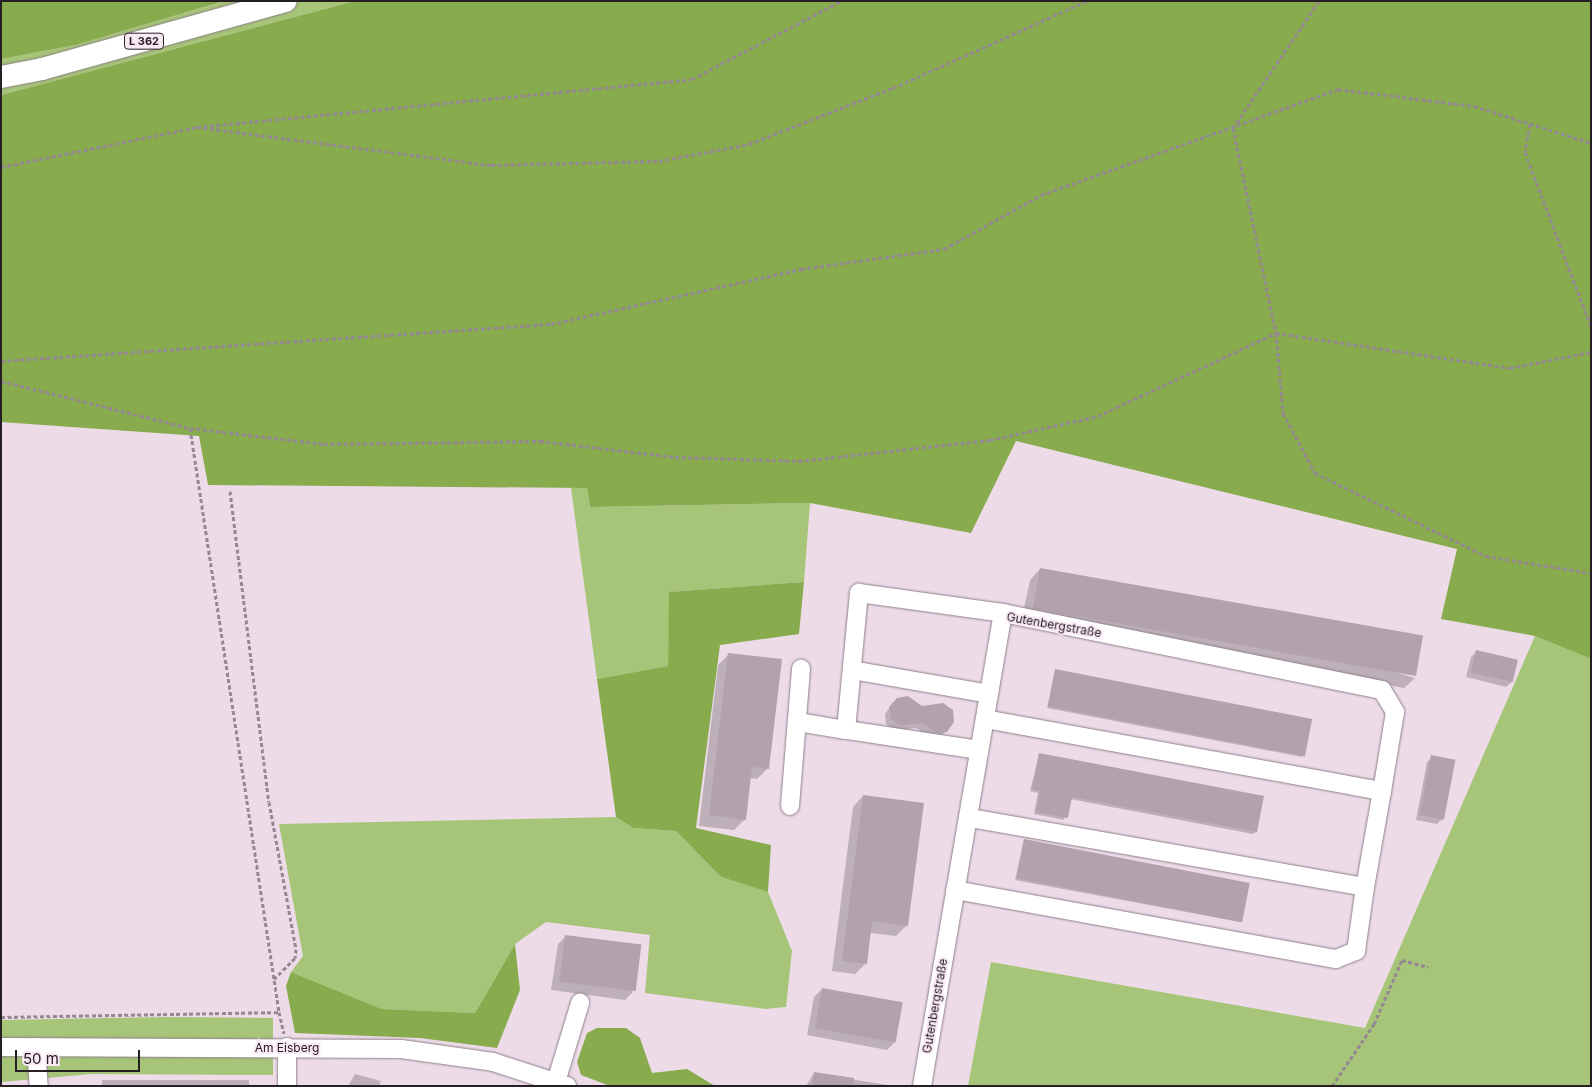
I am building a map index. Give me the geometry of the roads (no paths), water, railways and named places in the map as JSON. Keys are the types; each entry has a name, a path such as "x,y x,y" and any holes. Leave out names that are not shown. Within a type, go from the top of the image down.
{"main road":[{"name":"L 362","path":"1,77 42,69 286,1"}],"street":[{"path":"846,730 859,593 1003,613"},
{"name":"Gutenbergstraße","path":"922,1086 955,890 1003,613 1382,690 1395,712 1364,887 1356,950 1336,959 955,890"},
{"path":"790,806 802,668"},
{"path":"852,670 989,694"},
{"path":"985,719 1382,791"},
{"path":"798,722 980,750"},
{"path":"968,818 1364,887"},
{"path":"562,1084 580,1003"},
{"name":"Am Eisberg","path":"1,1047 401,1049 493,1062 562,1084"},
{"path":"36,1047 39,1086"},
{"path":"287,1048 287,1086"}]}
